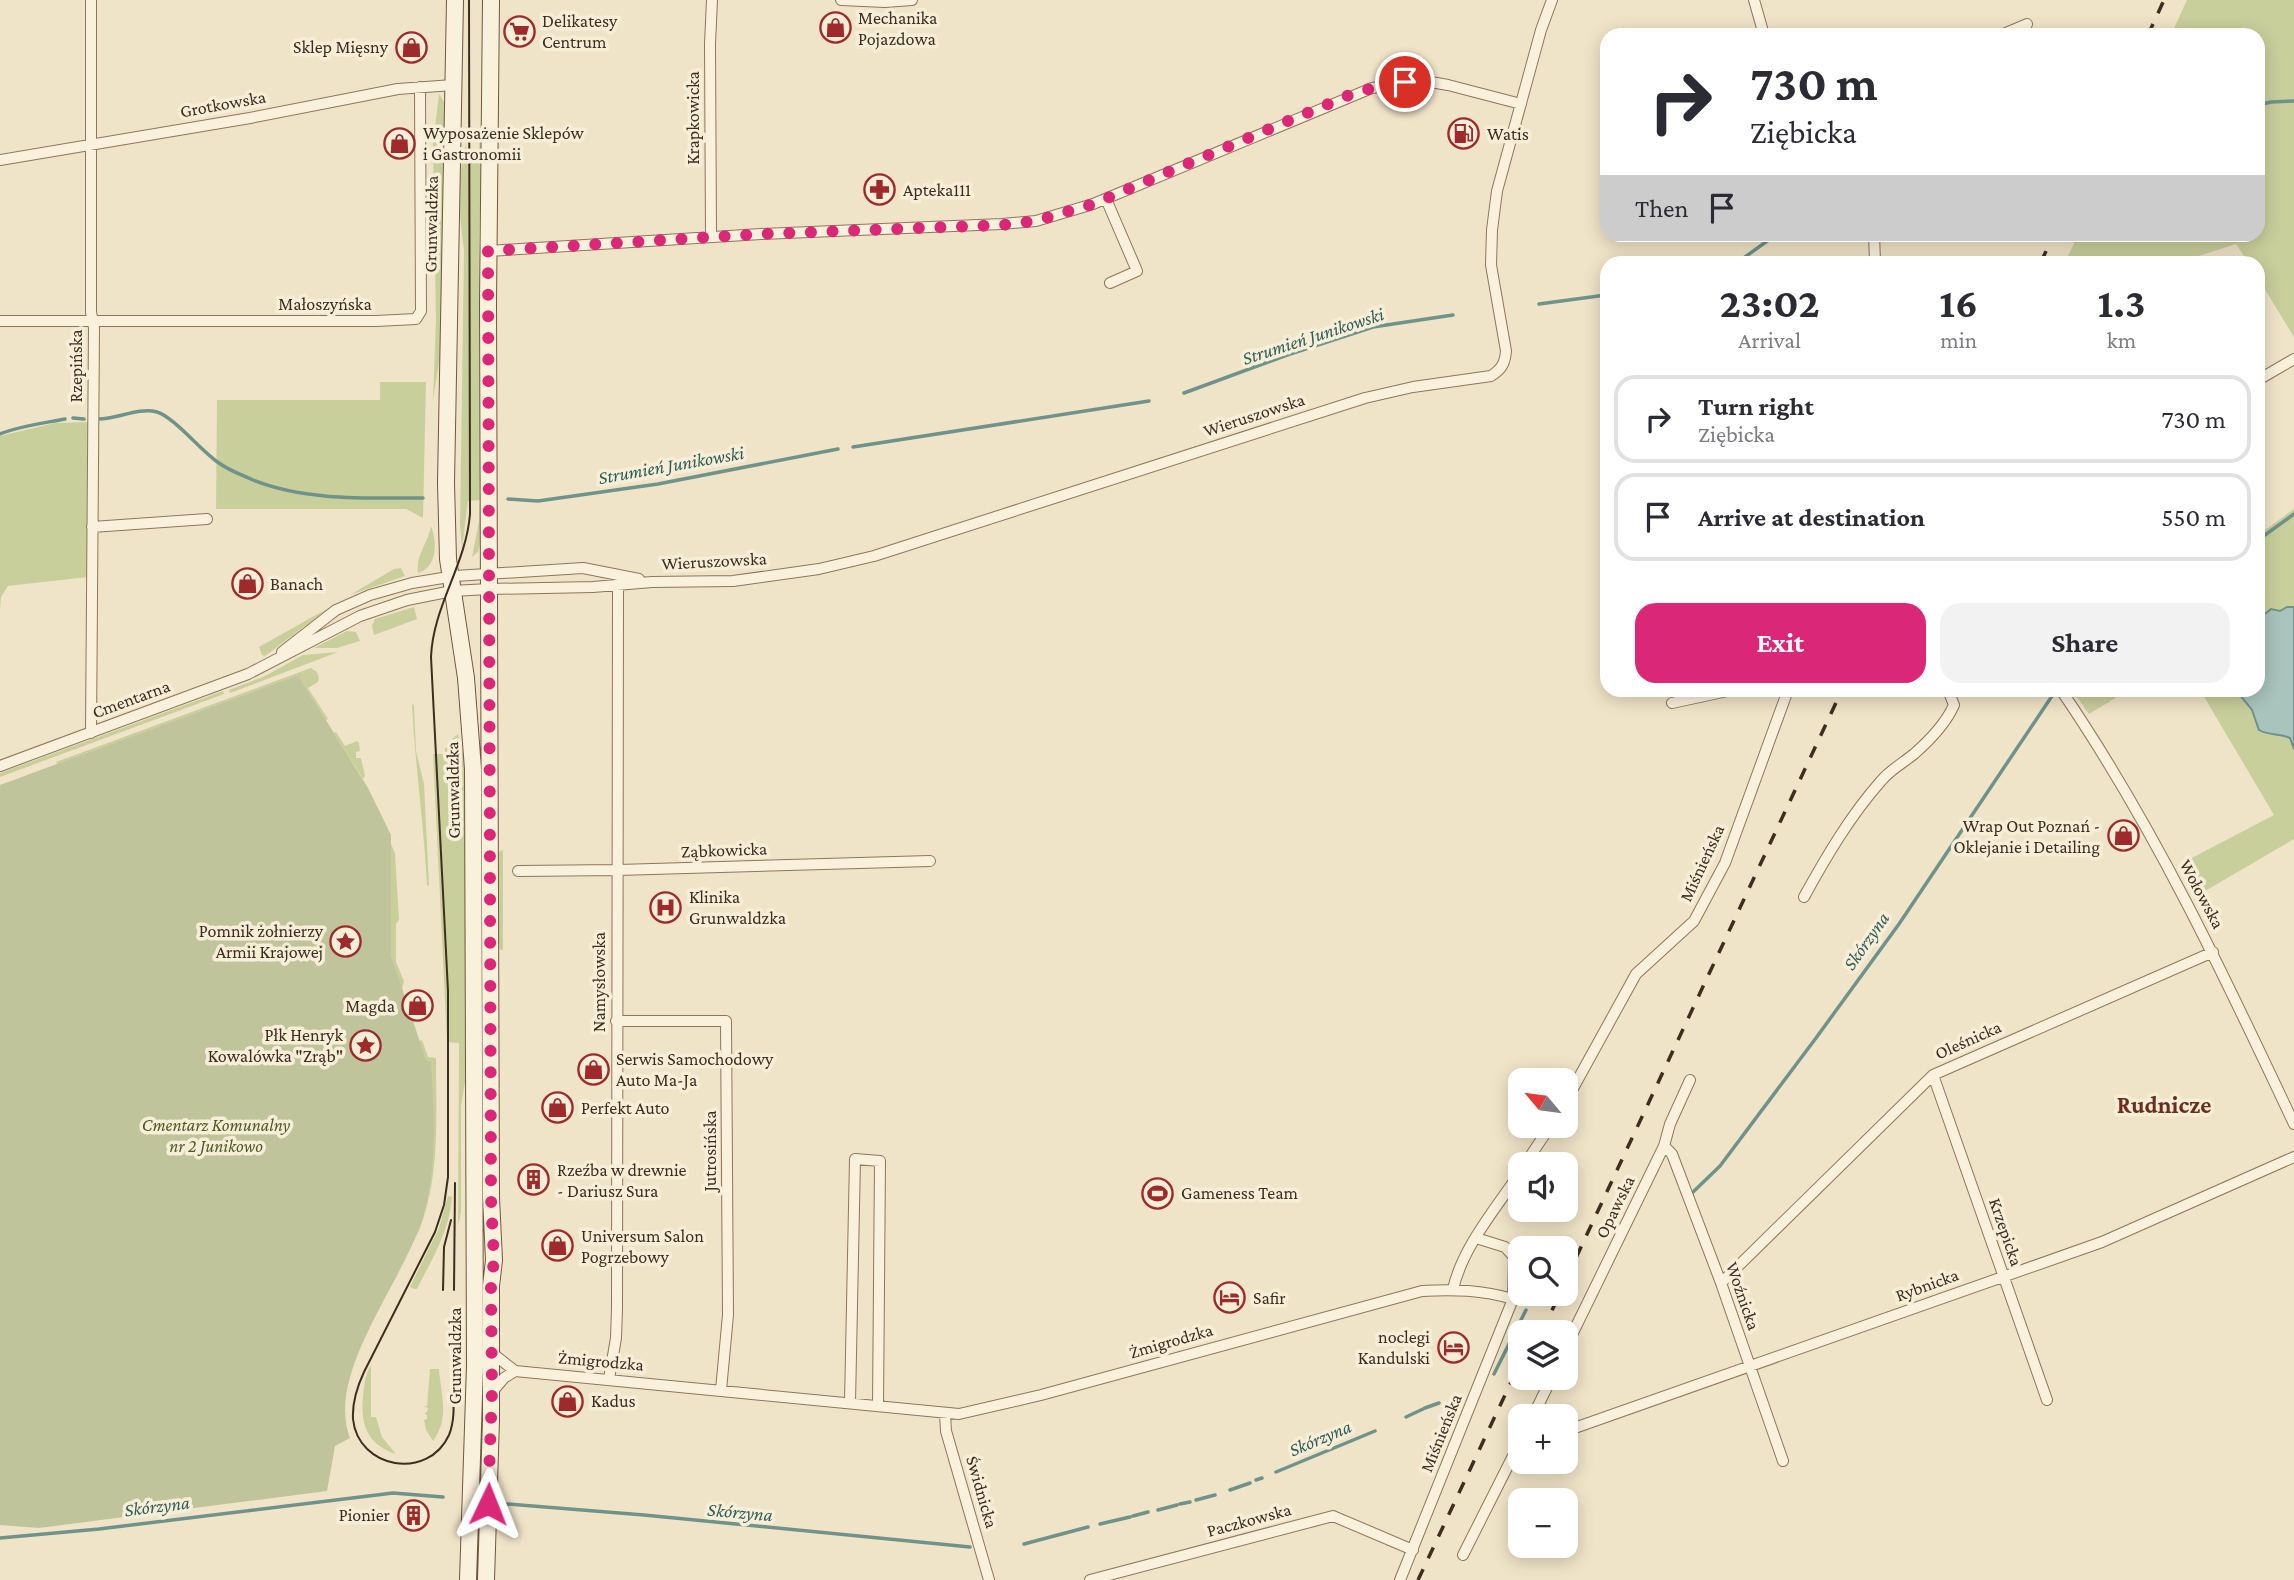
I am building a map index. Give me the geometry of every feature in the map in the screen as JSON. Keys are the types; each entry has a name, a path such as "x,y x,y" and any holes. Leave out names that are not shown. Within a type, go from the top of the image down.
{"street":[{"name":"Rzepińska","path":"91,0 91,733"},
{"name":"Grunwaldzka","path":"455,0 446,483 451,584 466,678 473,769 475,1366 468,1580"},
{"name":"Grunwaldzka","path":"486,1580 494,1246 491,1198 488,251 491,0"},
{"name":"Krapkowicka","path":"711,237 712,0"},
{"path":"841,0 912,0"},
{"name":"Wieruszowska","path":"489,581 618,585 733,581 764,578 859,560 1365,398 1413,387 1491,376 1505,362 1506,351 1491,265 1494,209 1541,30 1552,0"},
{"path":"1754,0 1762,28"},
{"path":"2018,28 2027,24"},
{"path":"488,251 711,237 1002,225 1036,221 1106,199 1372,88 1425,81 1521,104"},
{"name":"Grotkowska","path":"0,160 420,87 453,85"},
{"name":"Małoszyńska","path":"0,321 416,319 421,311 420,87"},
{"path":"1106,199 1137,271 1110,283"},
{"path":"2265,376 2294,359"},
{"path":"92,527 207,519"},
{"name":"Wieruszowska","path":"489,581 583,568 652,582"},
{"name":"Cmentarna","path":"272,661 307,630 353,601 392,588 489,581"},
{"name":"Cmentarna","path":"0,766 248,674 360,616 451,584"},
{"name":"Namysłowska","path":"609,1379 616,1338 617,1308 618,585"},
{"path":"1672,703 1700,697"},
{"name":"Miśnieńska","path":"1578,1079 1636,974 1694,921 1725,863 1785,697"},
{"path":"1804,897 1862,804 1882,779 1915,753 1948,718 1954,705 1951,697"},
{"name":"Wołowska","path":"2066,697 2137,808 2213,952 2294,1124"},
{"name":"Ząbkowicka","path":"518,871 930,861"},
{"name":"Oleśnicka","path":"1721,1283 1933,1075 2213,952"},
{"name":"Jutrosińska","path":"617,1021 726,1021 728,1315 721,1390"},
{"name":"Krzepicka","path":"1933,1075 2047,1400"},
{"name":"Opawska","path":"1578,1322 1664,1146 1670,1124 1690,1080"},
{"name":"Woźnicka","path":"1664,1146 1672,1154 1721,1283 1783,1461"},
{"name":"Rybnicka","path":"1578,1427 2102,1242 2294,1157"},
{"path":"850,1404 855,1159 880,1161 878,1406"},
{"path":"1453,1289 1460,1268 1476,1238 1508,1190"},
{"name":"Miśnieńska","path":"1476,1238 1508,1250"},
{"name":"Żmigrodzka","path":"515,1371 959,1414 1041,1395 1422,1290 1453,1289 1508,1298"},
{"name":"Miśnieńska","path":"1400,1580 1510,1306"},
{"path":"492,1353 515,1371 504,1377 492,1392"},
{"name":"Świdnicka","path":"945,1414 946,1431 989,1580"},
{"path":"1463,1555 1508,1466"},
{"name":"Paczkowska","path":"1090,1580 1333,1516 1413,1550"}],"green space":[{"path":"2187,0 2294,0 2294,337 2265,289 2265,256 2244,256 2236,244 2199,256 2068,256 2075,242 2265,242 2265,28 2174,28"},
{"path":"439,94 445,107 441,351 433,400 436,320 433,144"},
{"path":"480,126 481,539 478,552 472,557 480,500 468,501 462,549 460,525 464,250 459,197 466,144 467,152 479,152"},
{"path":"380,382 426,382 423,518 406,509 216,509 217,400 380,400"},
{"path":"90,422 88,577 8,586 1,597 0,610 0,436 55,423"},
{"path":"2294,509 2294,839 2200,894 2184,862 2274,815 2204,697 2265,697 2265,530"},
{"path":"431,526 434,553 425,570 418,573 418,561"},
{"path":"401,568 405,576 350,595 394,569"},
{"path":"330,607 265,656 262,655 259,647"},
{"path":"414,607 417,619 374,635 372,626 375,619"},
{"path":"347,631 356,632 360,641 337,648 314,648"},
{"path":"338,652 230,693 229,690 265,676 303,655"},
{"path":"311,668 317,672 319,678 318,682 308,688 328,719 326,720 298,675 57,764 56,762"},
{"name":"Cmentarz Komunalny nr 2 Junikowo","path":"298,675 368,788 391,835 391,955 426,1060 431,1061 434,1117 429,1192 416,1236 358,1354 348,1383 345,1412 350,1438 335,1446 327,1491 39,1528 0,1525 0,785"},
{"path":"223,691 224,694 0,777 0,773"},
{"path":"2077,697 2117,697 2089,714"},
{"path":"412,704 416,751 424,784 427,886 415,750"},
{"path":"336,732 345,746 357,741 359,743 360,751 356,752 356,758 361,758 365,776 363,779 334,733"},
{"path":"458,734 465,761 467,1071 461,1106 461,1212 458,1226 459,1043 447,1042 433,754 445,754 445,748 453,748 452,739"},
{"path":"391,844 395,853 399,920 396,924 396,962 404,981 402,989 391,955"},
{"path":"503,850 503,950 501,950 497,855"},
{"path":"422,1040 428,1057 436,1058 436,1127 430,1194 416,1238 425,1209 410,1172 431,1061 426,1060 419,1041"},
{"path":"448,1196 452,1197 444,1233 417,1289 414,1289 410,1287 439,1228"},
{"path":"371,1365 371,1417 376,1417 382,1437 396,1454 372,1439 365,1425 363,1393"},
{"path":"430,1369 439,1369 443,1406 441,1424 433,1441 426,1430 424,1420 427,1419 424,1414 428,1408 424,1406 427,1406"}],"water":[{"path":"2294,607 2294,749 2290,738 2259,730 2252,710 2242,697 2265,697 2265,613 2271,609 2280,611"}],"waterway":[{"name":"Strumień Junikowski","path":"2265,103 2294,101"},
{"name":"Strumień Junikowski","path":"1746,256 1766,242"},
{"name":"Strumień Junikowski","path":"1539,304 1600,296"},
{"name":"Strumień Junikowski","path":"1184,393 1373,327 1453,315"},
{"name":"Strumień Junikowski","path":"853,447 1149,401"},
{"name":"Strumień Junikowski","path":"99,419 143,411 157,412 164,415 223,466 273,487 336,497 423,498"},
{"name":"Strumień Junikowski","path":"73,418 84,419"},
{"name":"Strumień Junikowski","path":"0,434 65,419"},
{"name":"Strumień Junikowski","path":"508,499 538,501 658,484 838,449"},
{"name":"Skórzyna","path":"2265,535 2294,514"},
{"name":"Skórzyna","path":"1692,1193 1720,1166 1899,924 2051,697"},
{"name":"Skórzyna","path":"1494,1374 1526,1310"},
{"name":"Skórzyna","path":"1425,1408 1439,1403"},
{"name":"Skórzyna","path":"1406,1417 1423,1409"},
{"name":"Skórzyna","path":"1276,1472 1375,1431"},
{"name":"Skórzyna","path":"1256,1480 1262,1478"},
{"name":"Skórzyna","path":"1230,1490 1250,1483"},
{"name":"Skórzyna","path":"0,1538 99,1529 393,1493 443,1497"},
{"name":"Skórzyna","path":"1196,1500 1215,1495"},
{"name":"Skórzyna","path":"1180,1504 1190,1502"},
{"name":"Skórzyna","path":"507,1504 970,1547"},
{"name":"Skórzyna","path":"1158,1510 1177,1505"},
{"name":"Skórzyna","path":"1133,1516 1148,1512"},
{"name":"Skórzyna","path":"1100,1524 1130,1517"},
{"name":"Skórzyna","path":"1024,1544 1088,1527"}],"tram line":[{"path":"453,1380 453,1415 449,1435 439,1450 426,1459 395,1463 380,1458 367,1449 358,1436 353,1419 357,1389 435,1232 444,1205 448,1177 448,991 431,657 437,620 462,551 470,514 469,0"},
{"path":"454,1290 455,1183"},
{"path":"443,1290 444,1247 451,1220"}],"railway":[{"path":"2151,28 2164,0"},
{"path":"2044,256 2050,242"},
{"path":"1578,1253 1839,697"},
{"path":"1548,1320 1554,1306"},
{"path":"1418,1580 1508,1389"}],"place":[{"name":"Mechanika Pojazdowa","path":"835,28"},
{"name":"Delikatesy Centrum","path":"519,31"},
{"name":"Sklep Mięsny","path":"411,47"},
{"name":"Watis","path":"1464,134"},
{"name":"Wyposażenie Sklepów i Gastronomii","path":"400,143"},
{"name":"Apteka111","path":"880,190"},
{"name":"Banach","path":"247,584"},
{"name":"Wrap Out Poznań - Oklejanie i Detailing","path":"2123,836"},
{"name":"Klinika Grunwaldzka","path":"666,907"},
{"name":"Pomnik żołnierzy Armii Krajowej","path":"346,941"},
{"name":"Magda","path":"418,1006"},
{"name":"Płk Henryk Kowalówka \"Zrąb\"","path":"366,1045"},
{"name":"Serwis Samochodowy Auto Ma-Ja","path":"593,1069"},
{"name":"Perfekt Auto","path":"558,1108"},
{"name":"Rzeźba w drewnie - Dariusz Sura","path":"534,1180"},
{"name":"Gameness Team","path":"1158,1193"},
{"name":"Universum Salon Pogrzebowy","path":"558,1246"},
{"name":"Safir","path":"1230,1298"},
{"name":"noclegi Kandulski","path":"1453,1347"},
{"name":"Kadus","path":"568,1401"},
{"name":"Pionier","path":"413,1515"}],"district":[{"name":"Rudnicze","path":"2164,1104"}],"route":[{"path":"488,1504 492,1392 491,1286 494,1268 491,1198 488,251 761,234 1002,225 1036,221 1093,204 1347,96 1405,82"}]}
